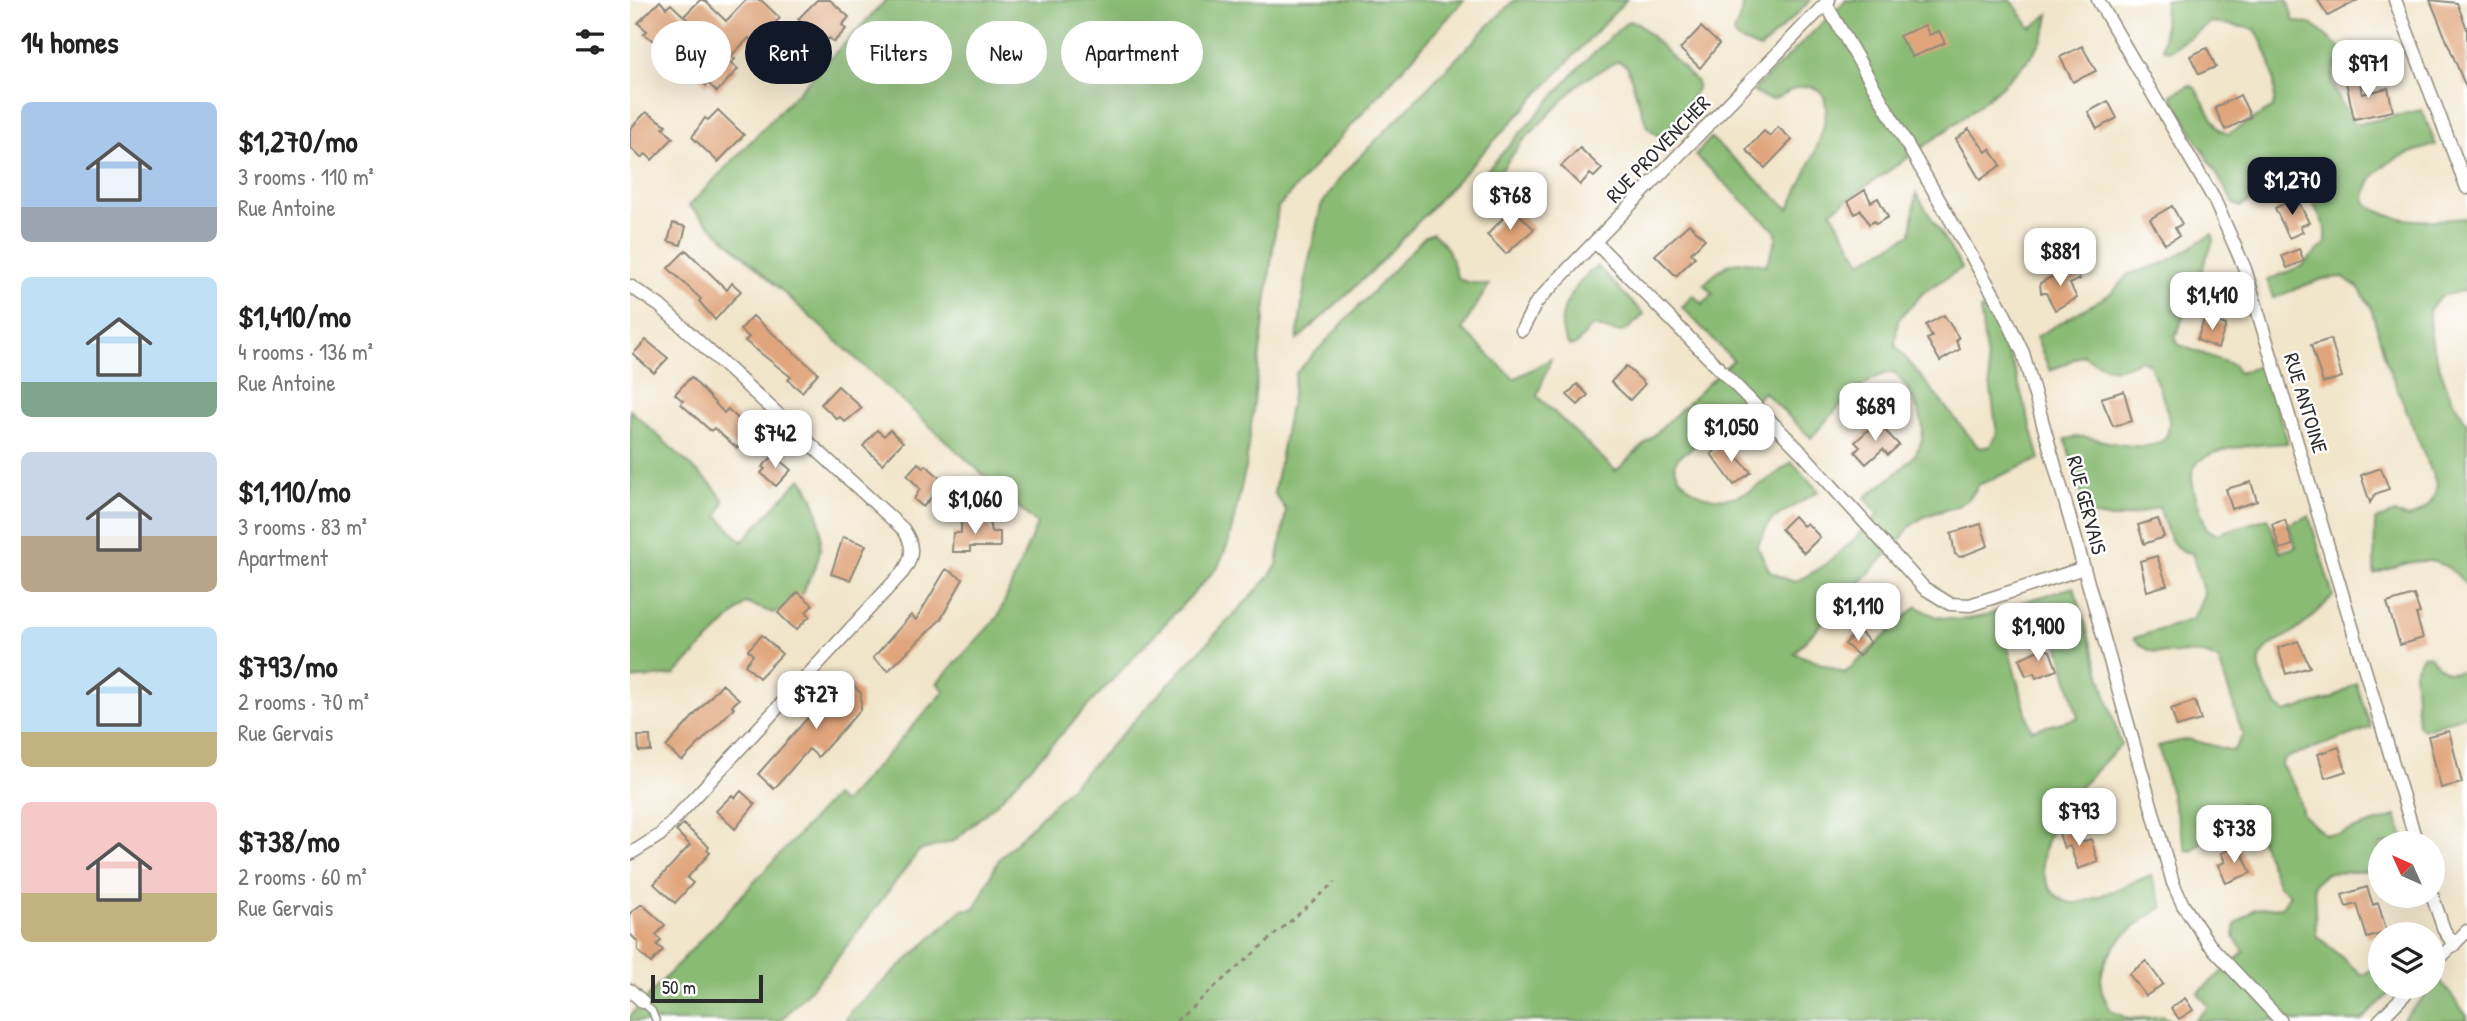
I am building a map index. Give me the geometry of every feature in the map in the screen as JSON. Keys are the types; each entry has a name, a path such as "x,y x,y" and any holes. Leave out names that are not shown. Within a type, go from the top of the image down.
{"street":[{"name":"RUE ANTOINE","path":"2098,0 2214,199 2245,269 2413,831"},
{"path":"2395,0 2467,188"},
{"name":"RUE PROVENCHER","path":"1522,330 1536,303 1827,2"},
{"name":"RUE GERVAIS","path":"1827,2 2013,331 2031,376 2178,894 2208,944 2281,1021"},
{"path":"1595,242 1766,415 1924,588 1940,601 1970,605 2084,568"},
{"path":"630,286 660,306 903,529 912,546 912,556 902,573 660,835 644,848 630,854"},
{"path":"2436,908 2444,930 2454,945"},
{"path":"2445,954 2467,931"},
{"path":"630,990 643,1002"},
{"path":"2379,1021 2400,999"}],"lane":[{"path":"643,1002 652,1011 656,1021"}],"path":[{"path":"1176,1021 1335,881"}],"green space":[{"path":"886,0 1464,0 1278,207 1246,466 1229,541 1218,567 998,802 954,841 919,851 829,969 780,1021 630,1021 630,1016 834,796 843,803 945,691 937,683 998,617 1037,524 689,206 806,84 832,84 832,56 846,42 846,84 952,84 952,21 866,21"},
{"path":"1514,0 1626,0 1372,271 1297,340 1307,269 1321,206 1343,174"},
{"path":"1742,0 1811,0 1760,49 1738,40 1734,33 1743,8"},
{"path":"1846,0 2011,0 2031,28 2049,14 2044,35 2031,56 2008,80 1948,129 1831,211 1861,262 1911,234 1916,193 1962,268 1924,292 1898,320 1895,345 1979,448 1990,446 1997,433 1980,310 1987,307 2014,368 2040,459 1978,485 1971,496 1952,508 1920,519 1794,653 1845,673 1917,606 1936,616 1956,619 1978,617 1998,611 2031,730 2078,718 2052,619 2022,602 2074,587 2121,745 2093,773 2063,810 2051,830 2044,850 2043,870 2052,891 2061,899 2072,903 2093,899 2151,875 2163,907 2131,930 2113,949 2102,973 2101,989 2111,1011 2129,1019 2163,1016 2172,1021 845,1021 850,1012 962,910 975,908 999,859 1103,754 1268,578 1277,565 1286,510 1274,493 1296,373 1425,236 1433,233 1445,246 1461,280 1489,285 1462,329 1514,379 1551,359 1537,396 1616,471 1733,360 1682,307 1693,295 1702,304 1713,294 1704,284 1725,266 1738,262 1766,265 1777,237 1775,231 1695,155 1711,138 1789,209 1812,160 1825,117 1825,100 1818,89 1801,87 1774,99 1753,91","holes":["1894,372 1908,391 1922,420 1923,435 1919,447 1902,468 1865,498 1879,514 1829,561 1794,582 1770,572 1757,546 1771,520 1819,491 1792,462 1757,487 1733,497 1707,496 1693,490 1677,472 1674,464 1679,457 1745,411 1764,392 1811,438 1860,388 1871,380"]},
{"path":"2165,0 2287,0 2294,21 2313,25 2352,58 2337,63 2333,78 2336,93 2352,122 2358,124 2422,110 2436,145 2400,157 2380,170 2372,178 2365,202 2387,215 2399,218 2465,218 2467,224 2467,290 2441,296 2429,310 2429,323 2433,348 2451,398 2467,423 2467,587 2457,575 2436,562 2413,562 2374,574 2375,520 2395,513 2409,518 2415,515 2431,501 2437,485 2387,364 2371,308 2359,288 2343,277 2322,279 2273,298 2267,280 2302,266 2326,243 2326,229 2306,189 2300,182 2287,181 2240,207 2234,204 2171,95 2190,85 2196,89 2219,130 2228,134 2273,107 2275,87 2271,66 2255,29 2212,22 2169,51 2163,49"},
{"path":"1628,21 1638,23 1697,82 1697,89 1668,132 1659,136 1647,127 1627,66 1618,61 1582,81 1522,142 1502,169 1485,183 1472,187 1584,62"},
{"path":"2212,234 2214,239 2175,338 2179,345 2234,365 2238,373 2263,365 2288,443 2232,448 2204,458 2196,465 2192,476 2194,489 2206,528 2216,534 2268,518 2280,552 2296,547 2288,524 2309,516 2333,596 2302,626 2265,650 2260,665 2264,683 2285,712 2333,698 2356,683 2371,728 2285,758 2281,765 2296,788 2303,815 2324,834 2339,834 2396,816 2402,831 2368,831 2368,871 2326,873 2314,884 2316,935 2362,975 2368,972 2368,999 2384,999 2361,1021 2194,1021 2209,1007 2198,993 2244,952 2234,937 2235,925 2254,909 2282,907 2290,894 2279,886 2247,807 2240,803 2192,851 2186,850 2158,746 2188,739 2233,751 2243,735 2219,661 2197,654 2153,652 2134,638 2193,619 2204,594 2192,553 2184,552 2173,543 2159,507 2115,518 2087,513 2065,439 2087,437 2136,446 2149,446 2160,442 2167,434 2169,421 2150,364 2140,360 2131,365 2110,368 2082,355 2050,371 2036,337 2113,292 2128,274 2165,263"},
{"path":"1597,266 1644,314 1625,331 1615,332 1592,326 1576,345 1569,346 1562,324 1563,313 1580,282"},
{"path":"630,410 714,487 724,501 718,516 742,542 801,478 816,506 821,538 818,559 796,605 773,613 746,603 674,675 630,679"},
{"path":"2423,655 2430,656 2438,666 2451,673 2467,668 2467,715 2423,730 2418,726 2414,671"},
{"path":"2445,987 2467,1016 2467,1021 2401,1021 2422,999 2445,999"}],"building":[{"path":"700,0 704,0 726,21 689,21 684,16"},
{"path":"746,0 761,0 780,18 777,21 745,21 745,42 731,56 731,21 726,21"},
{"path":"817,0 830,0 849,17 842,25 846,29 834,42 832,21 798,19"},
{"path":"2318,0 2358,0 2328,16"},
{"path":"2430,0 2457,3 2467,29 2467,90"},
{"path":"660,1 666,8 671,4 689,21 651,21 651,39 644,34 647,31 638,23"},
{"path":"1925,25 1929,35 1939,31 1945,43 1912,57 1899,36"},
{"path":"1701,27 1719,44 1700,68 1680,49"},
{"path":"2082,46 2096,71 2073,82 2060,57"},
{"path":"2207,48 2216,67 2199,74 2190,56"},
{"path":"731,63 738,69 731,77"},
{"path":"2359,75 2362,94 2388,88 2393,111 2354,119 2346,82"},
{"path":"709,84 724,84 717,92"},
{"path":"2240,95 2251,117 2225,130 2215,108"},
{"path":"2108,101 2117,118 2097,129 2088,112"},
{"path":"718,110 744,135 718,162 692,137 705,118 708,120"},
{"path":"646,112 666,125 663,128 673,138 652,160 646,154 641,158 630,147 630,129"},
{"path":"1778,127 1792,140 1765,168 1746,150 1764,131 1770,136"},
{"path":"1969,129 1986,152 1990,149 2001,165 1980,180 1956,139"},
{"path":"1580,148 1602,169 1594,177 1590,174 1580,185 1561,166"},
{"path":"1865,190 1871,202 1878,198 1888,217 1876,224 1874,221 1869,224 1861,210 1855,214 1848,201"},
{"path":"2297,198 2309,223 2300,226 2303,232 2289,238 2275,208"},
{"path":"2172,206 2182,224 2175,228 2179,236 2165,244 2150,219"},
{"path":"1517,212 1534,229 1506,254 1487,235 1506,215 1510,219"},
{"path":"673,223 686,227 681,245 668,241"},
{"path":"1689,224 1705,239 1691,253 1695,257 1676,276 1655,255"},
{"path":"2299,249 2304,261 2287,268 2282,256"},
{"path":"686,250 727,290 732,283 741,291 715,320 699,301 701,299 668,268"},
{"path":"2072,266 2080,279 2070,284 2077,298 2055,310 2046,293 2041,293 2040,283"},
{"path":"1944,315 1959,338 1956,341 1960,349 1940,361 1927,339 1932,337 1926,325"},
{"path":"753,316 818,373 802,392 788,380 791,377 745,341 749,337 740,330"},
{"path":"2205,317 2226,325 2218,348 2197,340"},
{"path":"2331,339 2342,377 2323,383 2311,345"},
{"path":"646,340 668,358 654,373 633,354"},
{"path":"1626,366 1645,384 1630,400 1611,382"},
{"path":"691,377 724,413 728,409 752,432 737,448 714,428 711,431 681,404 683,401 675,394"},
{"path":"1577,384 1588,395 1578,405 1567,395"},
{"path":"838,386 862,408 845,422 840,417 837,419 821,404"},
{"path":"2124,391 2132,421 2113,426 2101,398"},
{"path":"1877,422 1899,445 1888,455 1883,449 1866,464 1855,452 1860,447 1855,442"},
{"path":"877,430 884,436 890,430 903,442 882,464 863,446"},
{"path":"1724,443 1751,472 1734,485 1711,454"},
{"path":"774,455 791,470 776,486 761,473 765,469 762,467"},
{"path":"918,463 924,468 926,465 944,482 923,507 914,499 920,489 907,475"},
{"path":"2381,468 2389,489 2375,494 2370,503 2361,475"},
{"path":"2251,482 2257,501 2232,509 2226,489"},
{"path":"1794,516 1803,526 1807,523 1820,537 1804,553 1781,529"},
{"path":"2158,519 2164,537 2144,544 2138,525"},
{"path":"989,520 991,532 1000,532 1000,547 970,547 970,552 952,552 953,533 961,533 961,521"},
{"path":"2285,520 2293,545 2280,549 2272,524"},
{"path":"1981,524 1988,546 1960,557 1955,554 1951,533"},
{"path":"843,537 866,545 850,580 831,574"},
{"path":"2157,556 2167,585 2147,591 2140,561"},
{"path":"946,569 963,579 941,619 888,671 873,658 911,615 916,620"},
{"path":"798,592 813,605 806,612 810,616 796,630 778,613"},
{"path":"1865,593 1883,606 1867,623 1851,608"},
{"path":"2414,595 2420,613 2416,614 2423,638 2400,645 2387,603"},
{"path":"1858,630 1871,643 1859,656 1845,644"},
{"path":"762,635 782,654 759,678 745,665 753,655 748,650"},
{"path":"2298,641 2310,667 2286,674 2278,648"},
{"path":"2043,648 2050,651 2057,670 2036,678 2034,673 2026,676 2019,659"},
{"path":"844,677 861,693 861,709 818,757 809,749 774,789 758,774"},
{"path":"722,684 739,699 732,706 734,708 682,761 666,747"},
{"path":"2195,701 2201,720 2177,727 2171,709"},
{"path":"2449,731 2462,783 2441,788 2428,736"},
{"path":"638,736 650,736 651,751 639,751"},
{"path":"2339,747 2346,771 2325,778 2318,754"},
{"path":"741,791 755,804 735,829 716,811 732,795 735,798"},
{"path":"683,824 709,847 707,850 710,853 687,878 693,883 675,903 654,884 690,845 676,831"},
{"path":"2077,828 2081,842 2091,839 2098,862 2078,869 2070,846 2064,848 2059,834"},
{"path":"2239,845 2251,873 2226,883 2218,865 2225,862 2221,853"},
{"path":"2367,887 2368,908 2380,908 2384,922 2368,922 2368,938 2357,904 2346,907 2342,895"},
{"path":"642,904 665,925 656,935 661,940 657,945 663,950 651,963 638,951 638,942 630,934 630,913"},
{"path":"2146,961 2163,984 2146,996 2129,974"},
{"path":"2185,998 2193,1010 2179,1019 2171,1008"}]}
